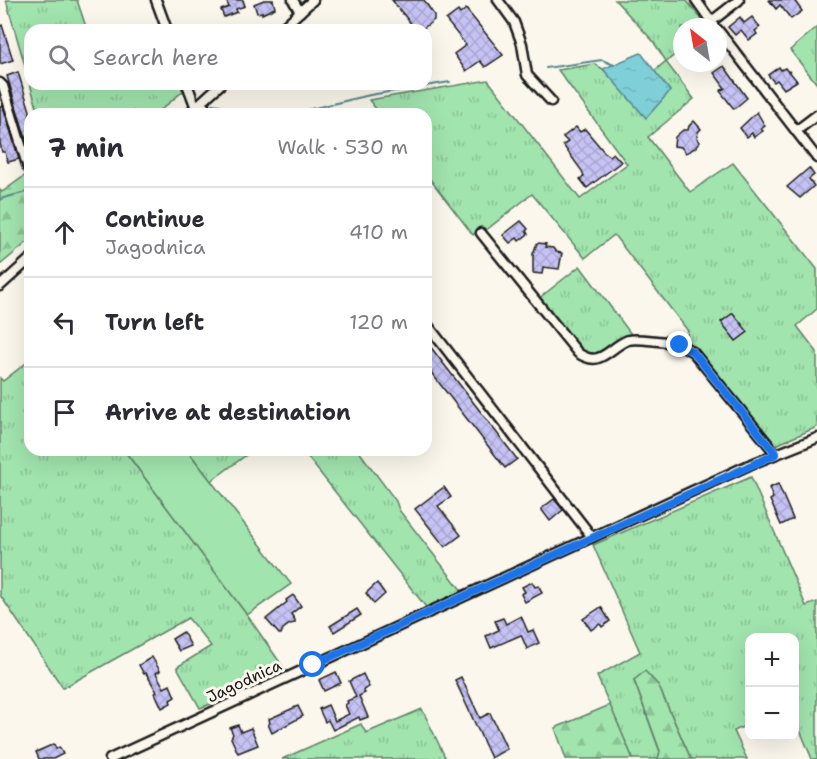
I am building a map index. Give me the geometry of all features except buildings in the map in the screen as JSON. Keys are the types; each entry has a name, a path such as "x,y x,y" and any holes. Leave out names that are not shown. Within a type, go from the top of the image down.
{"street":[{"path":"156,0 165,24"},
{"path":"293,0 300,12"},
{"path":"287,24 314,0"},
{"path":"498,0 514,22 522,44 527,75 551,101"},
{"path":"696,0 709,18"},
{"path":"722,18 739,0"},
{"path":"727,42 817,158"},
{"path":"0,83 3,86 24,155"},
{"path":"190,90 200,108"},
{"path":"203,108 216,90"},
{"path":"796,131 817,115"},
{"path":"481,233 578,353 585,358 596,358 607,355 630,340 680,345 693,352 776,454"},
{"path":"0,286 24,264"},
{"path":"432,331 592,537"},
{"name":"Jagodnica","path":"110,759 592,537 776,454 817,438"}],"green space":[{"path":"6,0 77,0 85,24 24,24 24,62"},
{"path":"615,0 686,0 701,18 673,18 673,56 666,62 694,99 648,137 690,192 733,163 817,269 817,309 797,326 817,352 817,427 776,445 696,348 685,343 688,331 614,235 585,258 532,194 485,231 482,228 473,235 432,182 432,108 375,108 369,100 488,80 580,199 627,164 558,70 595,64 603,69 646,117 670,91 654,71 666,61 653,41"},
{"path":"817,27 817,84 790,50"},
{"path":"32,90 183,91 163,108 37,108"},
{"path":"24,176 24,245 0,265 0,190 2,192"},
{"path":"580,266 631,334 609,349 594,354 579,348 538,299"},
{"path":"24,365 24,456 128,456 288,674 200,708 177,667 211,646 188,618 63,688 0,595 0,378 3,381"},
{"path":"128,456 192,456 291,584 247,615"},
{"path":"192,456 245,456 211,481"},
{"path":"307,456 362,456 396,501 399,510 462,591 426,607"},
{"path":"751,477 806,606 817,602 817,759 812,759 799,728 799,633 745,633 745,726 734,731 747,759 691,759 658,685 634,680 660,752 658,759 633,759 597,676 640,652 593,545"},
{"path":"645,671 658,685 691,759 658,759 660,751 634,680"},
{"path":"610,705 633,759 566,759 555,728"},
{"path":"422,709 446,759 282,759 361,724 366,733"}],"water":[{"path":"641,53 670,91 646,118 603,69"}],"waterway":[{"path":"546,68 602,60 614,65"},
{"path":"432,85 450,82"},
{"path":"315,108 401,90"},
{"path":"209,107 212,104 225,108"},
{"path":"0,199 24,193"}],"route":[{"path":"313,665 776,454 693,352 680,345"}]}
